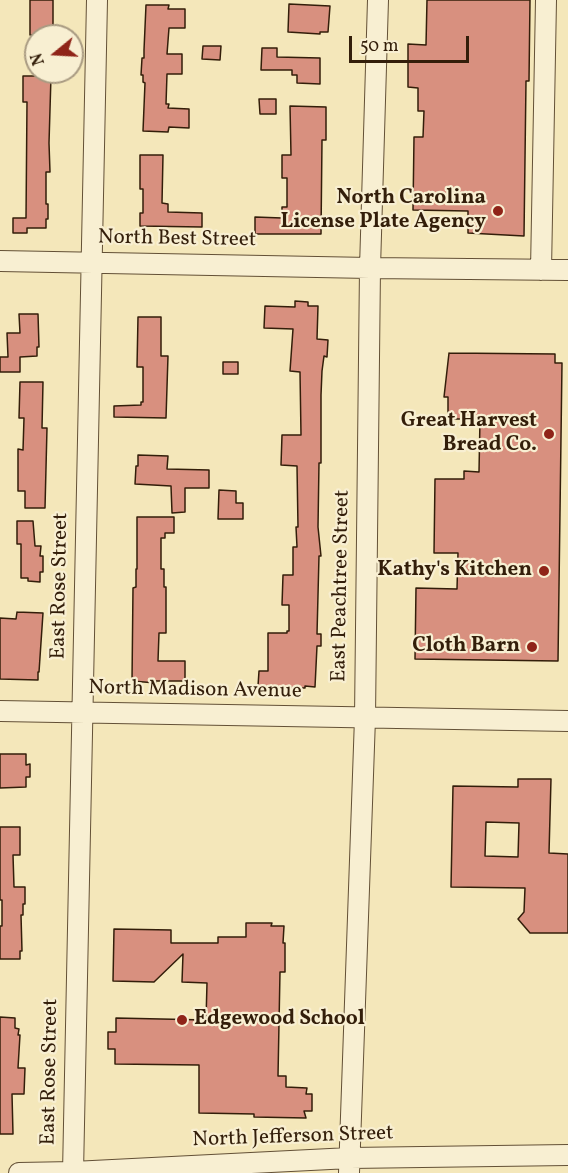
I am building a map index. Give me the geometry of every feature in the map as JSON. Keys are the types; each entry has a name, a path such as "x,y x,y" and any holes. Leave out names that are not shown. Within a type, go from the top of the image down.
{"street":[{"name":"East Rose Street","path":"74,1172 97,0"},
{"name":"East Peachtree Street","path":"350,1165 365,718 370,268 378,0"},
{"path":"541,270 546,0"},
{"name":"North Best Street","path":"0,261 568,270"},
{"name":"North Madison Avenue","path":"0,711 568,721"},
{"name":"North Jefferson Street","path":"19,1173 350,1165 568,1155"}],"building":[{"path":"30,0 53,0 53,24 30,24"},
{"path":"427,0 530,0 529,81 526,81 524,236 468,233 468,211 413,210 414,137 423,137 424,111 418,111 418,88 408,87 408,44 426,45"},
{"path":"289,4 330,6 328,32 320,32 320,34 288,32"},
{"path":"146,5 169,5 168,9 185,9 185,28 169,28 167,54 182,54 182,74 167,74 166,104 169,104 168,108 189,109 189,128 169,127 168,132 143,131 145,83 141,75"},
{"path":"203,46 221,46 220,60 202,59"},
{"path":"262,48 277,48 277,57 320,58 320,84 297,83 297,75 292,75 292,70 261,70"},
{"path":"23,76 24,84 51,84 50,172 46,172 48,219 46,219 46,228 27,228 27,233 13,233 13,218 26,218 27,102 23,102"},
{"path":"259,99 276,99 276,114 260,114"},
{"path":"290,106 326,107 326,140 322,140 321,234 255,234 255,217 282,218 282,207 287,207 287,178 282,178 282,155 291,155"},
{"path":"140,155 163,155 162,203 168,204 168,212 202,213 202,227 140,226 140,213 143,213 143,189 140,189"},
{"path":"295,301 308,302 308,306 318,306 317,339 328,340 327,357 324,356 322,371 321,463 319,463 318,527 321,556 319,556 317,634 321,634 321,646 317,646 315,687 305,686 305,688 258,686 259,671 268,671 268,633 287,633 289,631 289,605 282,605 283,575 293,575 293,547 297,547 297,466 281,465 282,435 301,435 300,372 290,371 293,329 264,328 265,306 295,307"},
{"path":"19,314 38,314 37,356 20,357 20,372 0,372 0,357 8,357 7,333 20,333"},
{"path":"138,317 161,317 161,356 168,356 166,418 114,417 114,406 141,405 143,402 143,367 137,367"},
{"path":"449,353 555,354 555,363 562,363 558,661 415,659 416,588 457,589 458,553 434,553 435,479 464,479 464,471 479,472 480,419 448,419 448,397 444,397"},
{"path":"223,362 238,362 238,374 223,374"},
{"path":"20,382 43,382 42,428 47,428 45,508 25,508 25,491 18,491 18,449 23,450 24,418 19,418"},
{"path":"138,455 168,456 167,469 209,470 209,488 185,488 185,512 172,513 171,486 135,484"},
{"path":"219,490 236,491 236,503 243,503 243,519 218,519"},
{"path":"137,517 174,517 174,533 165,533 165,538 161,538 161,569 164,569 164,587 166,587 166,633 159,633 158,661 185,661 185,681 156,681 156,683 132,681 133,588 136,587"},
{"path":"17,521 33,521 35,546 41,546 40,556 43,556 43,572 40,572 40,582 21,578 21,544 17,544"},
{"path":"17,612 43,613 38,680 0,679 0,618 16,619"},
{"path":"0,754 26,754 26,765 30,764 30,777 26,777 26,787 0,788"},
{"path":"518,779 551,779 549,853 568,854 568,933 530,933 518,919 524,912 525,888 451,887 453,786 518,787","holes":["486,822 519,823 518,857 485,856"]},
{"path":"0,827 20,827 20,855 13,855 14,887 25,887 25,904 23,904 23,915 21,915 22,951 20,951 20,959 0,959 2,900 0,900"},
{"path":"246,923 272,923 271,926 284,926 285,972 280,972 278,1076 286,1076 286,1087 307,1088 306,1094 312,1094 312,1111 304,1111 306,1118 199,1113 199,1065 115,1064 115,1049 108,1049 108,1032 116,1032 116,1018 206,1020 207,983 182,982 183,954 154,982 113,981 114,929 171,930 171,943 218,943 218,937 246,937"},
{"path":"0,1017 15,1018 15,1028 19,1029 18,1035 20,1035 18,1068 25,1068 24,1094 12,1094 13,1134 0,1134"}],"place":[{"name":"North Carolina License Plate Agency","path":"498,211"},
{"name":"Great Harvest Bread Co.","path":"549,434"},
{"name":"Kathy's Kitchen","path":"544,571"},
{"name":"Cloth Barn","path":"532,647"},
{"name":"Edgewood School","path":"182,1020"}]}
